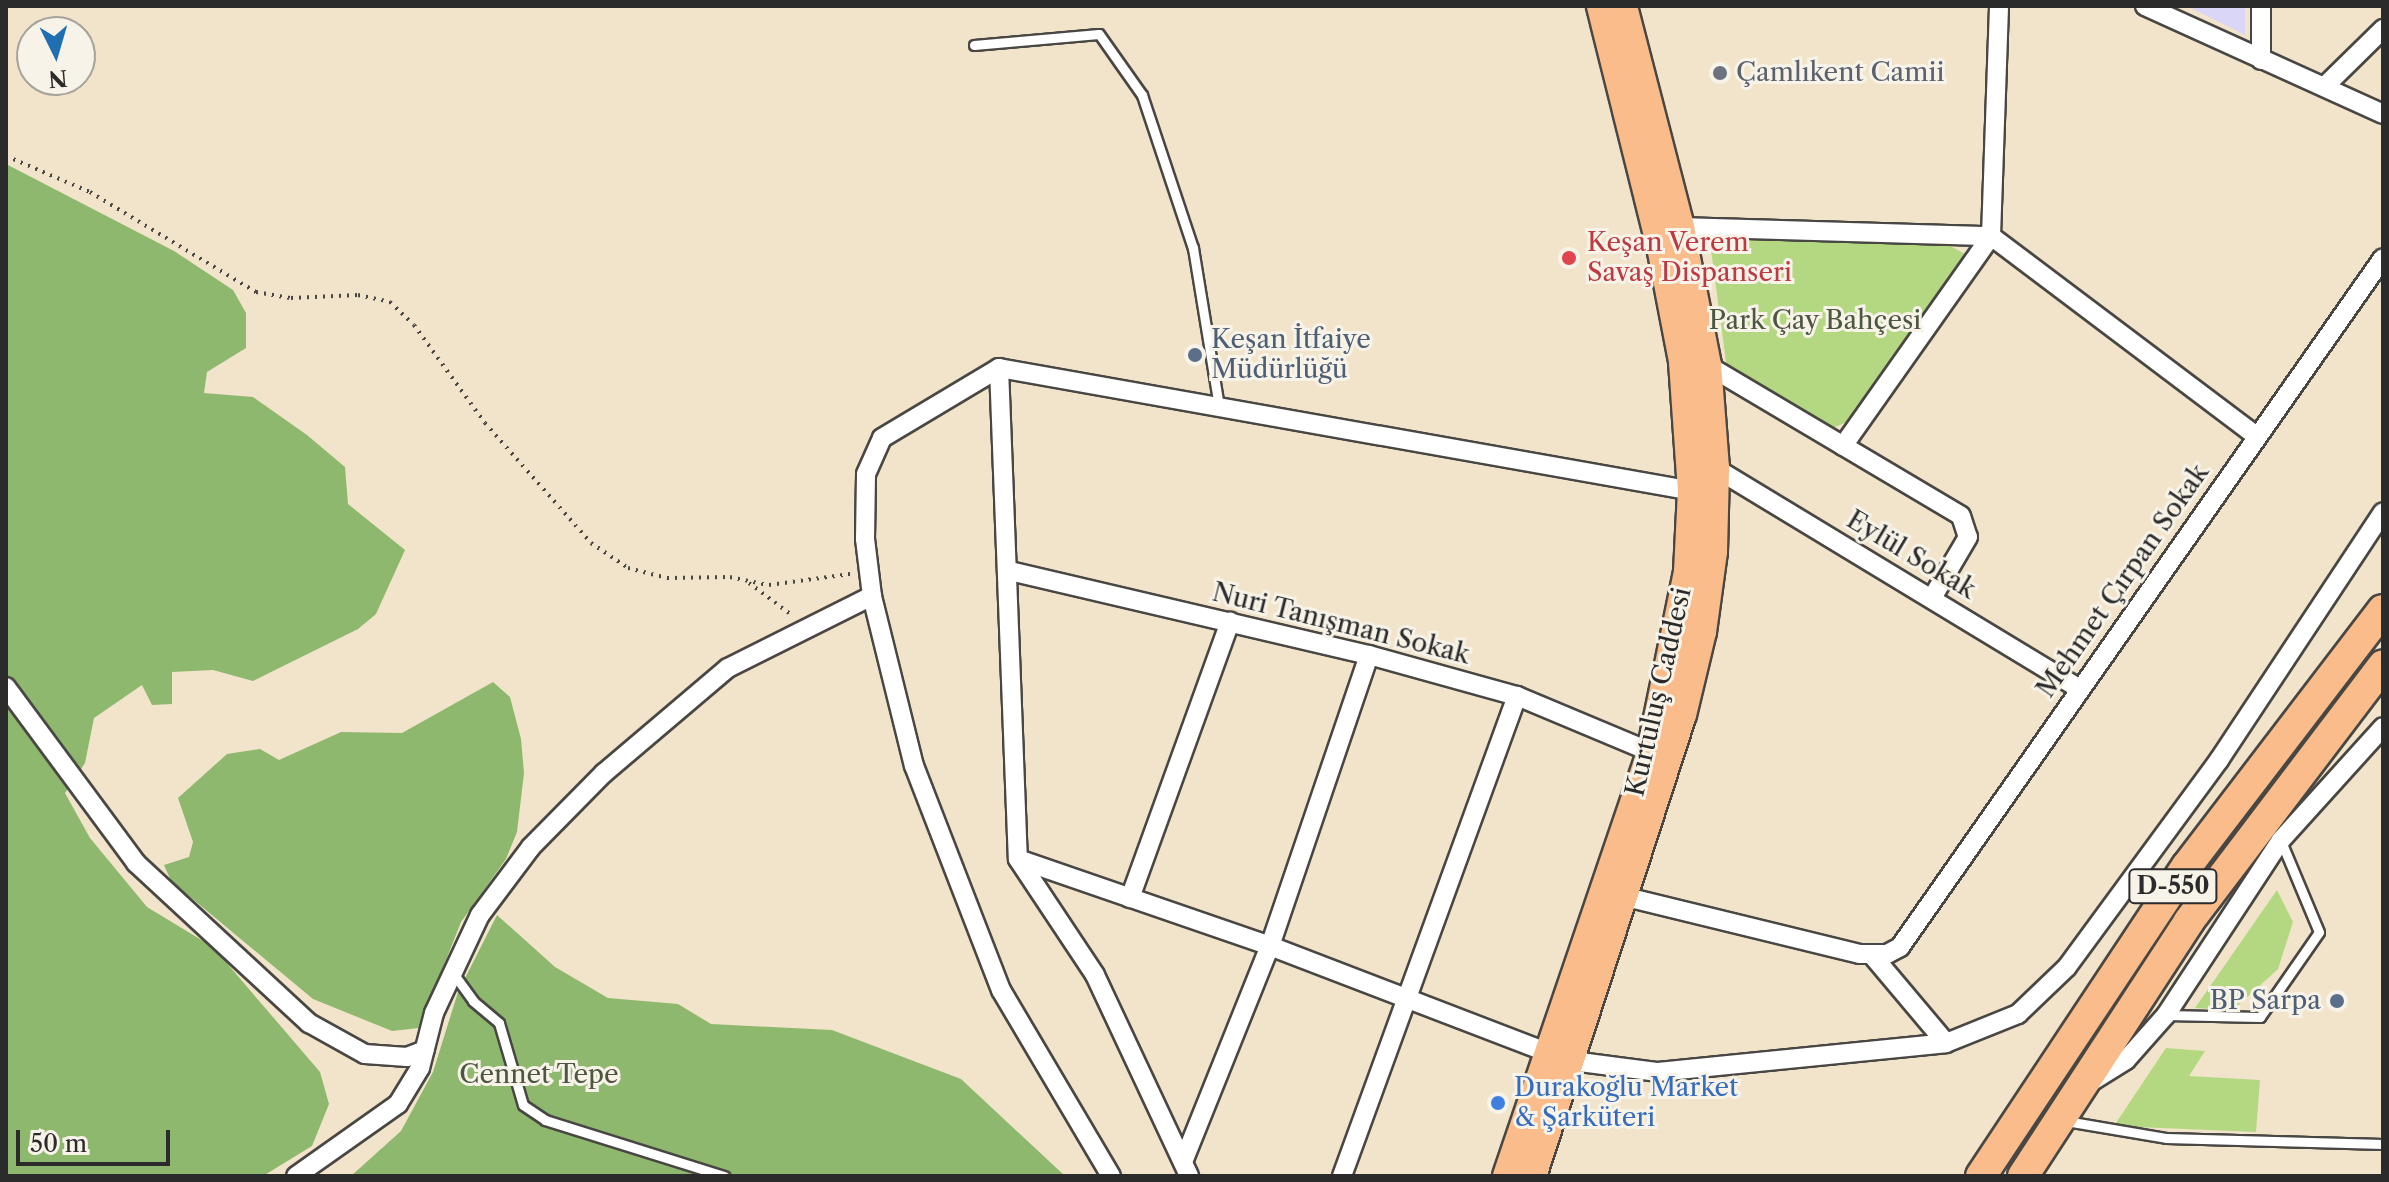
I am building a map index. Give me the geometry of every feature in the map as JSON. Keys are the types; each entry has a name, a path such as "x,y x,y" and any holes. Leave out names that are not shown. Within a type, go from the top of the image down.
{"highway":[{"name":"D-550","path":"1981,1176 2187,866 2383,610"},
{"name":"D-550","path":"2031,1173 2058,1119 2077,1090 2271,832 2383,665"}],"main road":[{"name":"Kurtuluş Caddesi","path":"1601,6 1670,291 1687,392 1692,491 1686,585 1651,752 1615,894"},
{"name":"Kurtuluş Caddesi","path":"1532,1176 1562,1058 1702,632 1713,552 1715,468 1707,365 1680,227 1623,6"},
{"name":"Kurtuluş Caddesi","path":"1507,1176 1562,1058"}],"street":[{"path":"1843,446 1991,236 1999,6"},
{"path":"2145,6 2383,114"},
{"path":"2261,6 2261,60"},
{"path":"2324,87 2383,29"},
{"path":"1680,227 1991,236 2256,436"},
{"name":"Mehmet Çırpan Sokak","path":"1872,955 1887,954 1910,936 2383,258"},
{"path":"1707,365 1968,524 1965,544 1932,598"},
{"path":"1111,1176 1022,1030 990,966 914,766 872,596 869,570 864,492 872,456 882,438 999,368 1692,491"},
{"path":"999,368 1010,571 1018,859 1095,975 1186,1169"},
{"name":"Eylül Sokak","path":"1715,468 2080,689"},
{"path":"1018,859 1270,946 1409,1003 1562,1058 1658,1072 1946,1043 2018,1014 2067,967 2219,760 2383,512"},
{"name":"Nuri Tanışman Sokak","path":"1010,571 1369,655 1517,696 1651,752"},
{"path":"296,1176 385,1116 412,1084 451,970 480,915 531,847 604,773 728,668 872,596"},
{"path":"1130,898 1230,622"},
{"path":"1186,1169 1270,946 1369,655"},
{"path":"6,687 136,863 309,1023 365,1054 393,1058 425,1050"},
{"path":"1342,1176 1409,1003 1517,696"},
{"path":"2077,1090 2126,1060 2166,1015 2271,832 2383,727"},
{"path":"1615,894 1872,955 1946,1043"}],"lane":[{"path":"974,45 1099,34 1142,95 1193,248 1219,407"},
{"path":"2166,1015 2260,1017 2319,932 2271,832"},
{"path":"451,970 473,1001 499,1023 523,1105 545,1120 724,1176"},
{"path":"2058,1119 2166,1138 2383,1144"}],"path":[{"path":"6,156 90,192 256,292 291,298 358,295 390,302 414,325 485,423 591,543 645,573 747,582 804,583 869,570"},
{"path":"747,582 778,608 817,622"}],"shaded area":[{"path":"2187,6 2245,6 2245,35"}],"green space":[{"path":"6,164 174,251 233,290 246,313 246,348 207,372 204,393 253,397 307,435 345,467 348,504 405,550 376,614 358,629 253,681 213,670 172,672 172,704 152,705 142,685 94,718 85,763 65,793 90,838 147,907 213,947 320,1072 329,1104 312,1146 263,1176 6,1176"},
{"name":"Park Çay Bahçesi","path":"1709,235 1938,239 1965,254 1849,421 1833,428 1727,369"},
{"path":"493,682 510,697 521,739 524,773 517,832 506,859 461,922 419,1028 392,1031 313,999 171,881 164,865 189,857 193,842 178,798 227,754 260,749 279,760 341,732 402,733"},
{"path":"2277,890 2293,922 2278,969 2233,1010 2195,1008"},
{"name":"Cennet Tepe","path":"497,915 555,967 608,998 678,1004 711,1024 832,1030 961,1079 1065,1176 351,1176 401,1131 433,1072 458,992"},
{"path":"2166,1048 2205,1051 2189,1076 2260,1080 2256,1132 2114,1126"}],"place":[{"name":"Çamlıkent Camii","path":"1720,73"},
{"name":"Keşan Verem Savaş Dispanseri","path":"1569,258"},
{"name":"Keşan İtfaiye Müdürlüğü","path":"1195,355"},
{"name":"BP Sarpa","path":"2337,1001"},
{"name":"Durakoğlu Market & Şarküteri","path":"1498,1103"}]}
